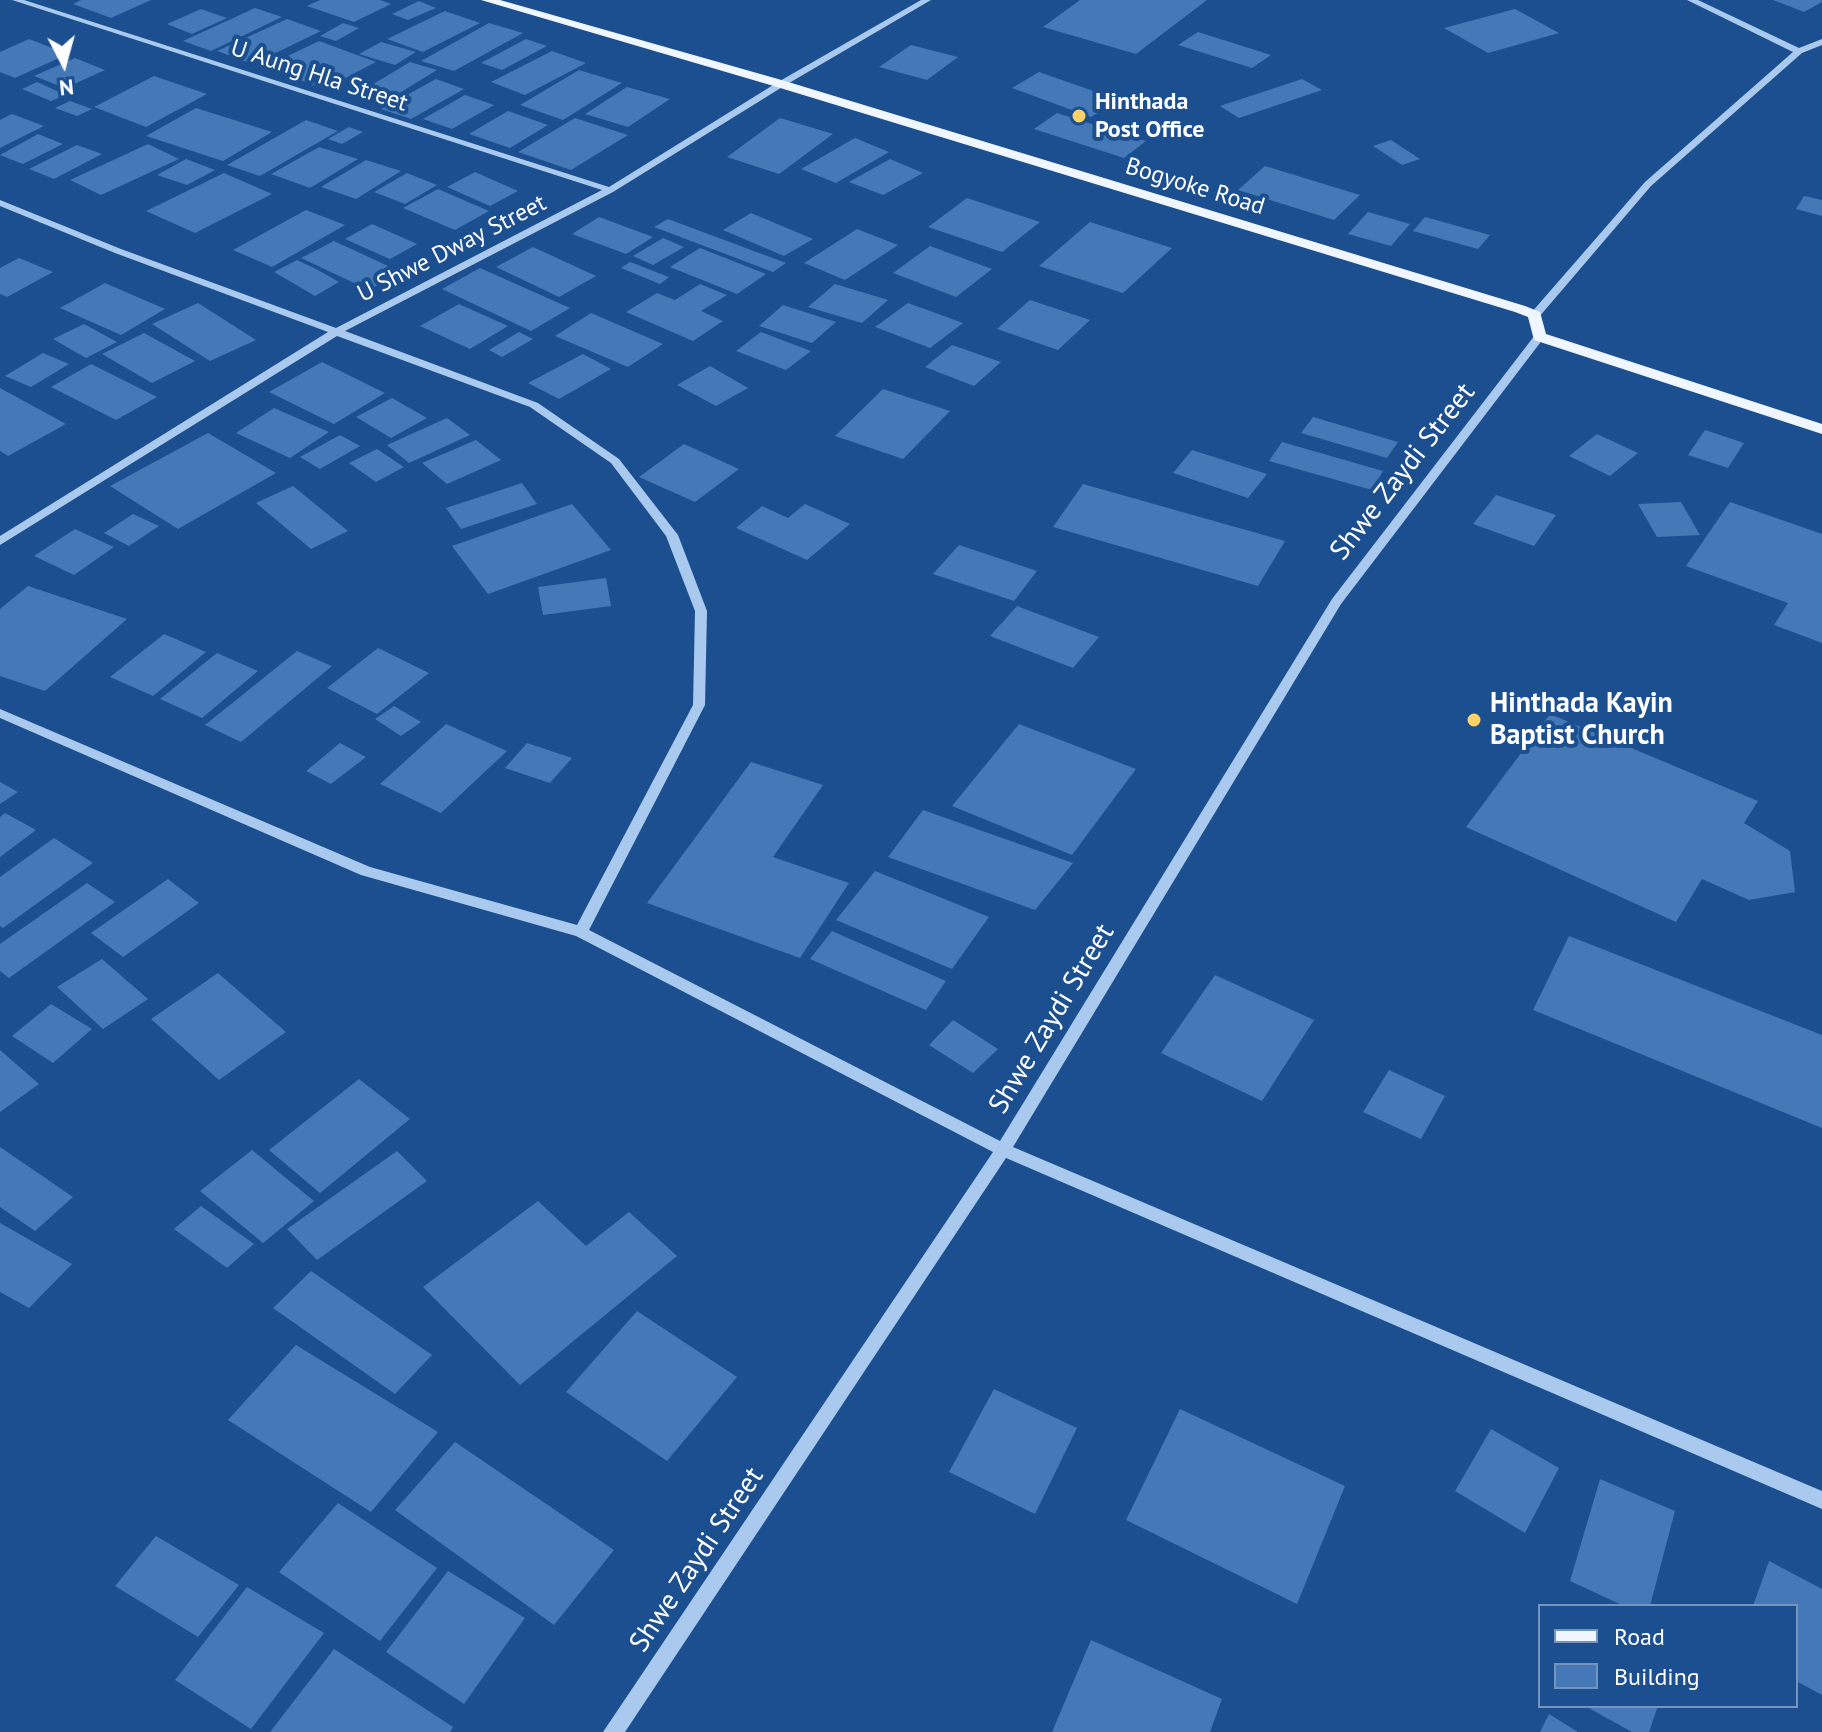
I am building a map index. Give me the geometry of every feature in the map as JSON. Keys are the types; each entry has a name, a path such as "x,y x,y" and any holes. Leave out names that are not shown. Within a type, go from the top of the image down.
{"main road":[{"name":"Bogyoke Road","path":"487,0 781,84 1535,315"},
{"path":"1535,315 1539,337 1822,429"}],"street":[{"name":"U Aung Hla Street","path":"16,0 610,190"},
{"name":"U Shwe Dway Street","path":"0,541 336,332 610,190 781,84 927,0"},
{"path":"1691,0 1799,51"},
{"path":"1535,315 1648,184 1799,51 1822,42"},
{"path":"0,203 534,405 615,461 672,535 701,611 699,705 581,932"},
{"name":"Shwe Zaydi Street","path":"613,1732 1003,1150 1336,602 1539,337"},
{"path":"0,713 366,871 581,932 1003,1150 1822,1500"}],"building":[{"path":"81,0 151,0 111,18 73,4"},
{"path":"320,0 380,0 391,4 354,22 307,6"},
{"path":"1080,0 1207,0 1136,54 1043,27"},
{"path":"1773,0 1821,0 1822,2 1804,12"},
{"path":"419,1 436,8 408,20 392,14"},
{"path":"255,8 282,17 211,51 183,41"},
{"path":"201,9 227,18 192,34 167,24"},
{"path":"1515,9 1559,33 1488,53 1444,28"},
{"path":"445,11 480,23 423,52 387,39"},
{"path":"287,19 321,31 253,64 217,51"},
{"path":"343,23 359,28 336,41 320,36"},
{"path":"489,23 523,33 454,71 421,61"},
{"path":"1198,32 1271,55 1252,68 1178,45"},
{"path":"29,39 68,54 15,78 0,72 0,52"},
{"path":"526,39 547,46 502,70 481,63"},
{"path":"319,41 376,62 324,89 265,67"},
{"path":"381,42 416,52 395,65 359,54"},
{"path":"911,45 958,57 927,80 879,67"},
{"path":"552,51 586,63 525,95 491,82"},
{"path":"75,58 105,70 65,88 34,76"},
{"path":"410,62 437,70 388,100 360,92"},
{"path":"579,70 622,83 563,120 520,105"},
{"path":"1039,72 1119,100 1091,117 1012,88"},
{"path":"154,76 207,94 146,127 94,107"},
{"path":"436,79 464,89 411,119 381,109"},
{"path":"1302,79 1322,90 1239,118 1220,106"},
{"path":"37,82 66,95 51,101 22,89"},
{"path":"627,87 670,99 628,127 585,114"},
{"path":"465,95 494,105 452,129 423,119"},
{"path":"70,101 92,109 77,116 55,108"},
{"path":"196,108 272,132 223,161 146,136"},
{"path":"508,111 548,125 510,148 469,134"},
{"path":"1057,113 1146,141 1124,158 1034,129"},
{"path":"12,114 44,126 0,148 0,120"},
{"path":"575,118 628,135 571,170 518,152"},
{"path":"780,118 833,134 779,174 727,157"},
{"path":"306,120 338,131 260,176 227,165"},
{"path":"349,127 363,132 342,144 328,139"},
{"path":"38,134 63,144 23,164 0,155"},
{"path":"855,138 889,152 836,183 801,169"},
{"path":"1391,140 1420,159 1402,165 1373,146"},
{"path":"148,144 179,159 101,195 70,180"},
{"path":"77,145 102,154 54,179 29,169"},
{"path":"319,147 358,159 310,188 271,174"},
{"path":"186,159 215,170 187,185 157,175"},
{"path":"890,159 923,173 883,195 849,182"},
{"path":"366,160 401,171 356,199 321,187"},
{"path":"1265,166 1360,195 1334,220 1238,190"},
{"path":"475,172 518,191 490,206 447,187"},
{"path":"224,173 272,194 195,233 146,211"},
{"path":"407,173 437,185 405,204 374,192"},
{"path":"438,189 489,211 455,230 403,208"},
{"path":"1804,196 1822,200 1822,216 1796,209"},
{"path":"967,198 1040,222 1002,252 928,227"},
{"path":"306,210 345,225 272,267 233,250"},
{"path":"1368,212 1410,224 1391,246 1348,234"},
{"path":"751,213 813,239 784,256 723,230"},
{"path":"599,217 653,237 626,254 572,234"},
{"path":"1425,217 1490,235 1478,249 1413,231"},
{"path":"668,219 786,263 773,272 654,227"},
{"path":"1090,222 1172,248 1123,293 1039,266"},
{"path":"372,224 417,244 390,259 345,239"},
{"path":"857,229 898,245 845,280 804,263"},
{"path":"663,238 684,247 653,265 633,256"},
{"path":"334,241 401,272 369,290 301,258"},
{"path":"930,246 992,269 956,297 893,273"},
{"path":"533,247 596,276 559,297 496,267"},
{"path":"700,248 766,274 737,294 670,267"},
{"path":"19,258 53,272 7,297 0,294 0,268"},
{"path":"297,260 339,282 315,296 274,272"},
{"path":"630,262 669,277 660,284 621,268"},
{"path":"480,268 570,308 531,331 442,289"},
{"path":"105,283 165,309 121,335 60,308"},
{"path":"700,284 727,295 701,311 723,321 693,341 626,312 657,293 675,300"},
{"path":"835,284 888,300 862,323 808,307"},
{"path":"1030,300 1090,320 1058,350 997,329"},
{"path":"198,303 256,340 210,361 152,324"},
{"path":"908,303 963,323 930,348 875,327"},
{"path":"459,304 508,326 470,349 420,326"},
{"path":"783,305 836,322 812,343 759,326"},
{"path":"591,313 663,344 628,367 555,336"},
{"path":"84,324 117,342 86,358 53,339"},
{"path":"519,332 533,339 502,357 489,350"},
{"path":"761,332 811,351 786,370 736,351"},
{"path":"144,333 195,361 152,383 102,354"},
{"path":"952,345 1001,362 974,386 925,367"},
{"path":"43,353 69,364 31,387 5,376"},
{"path":"583,354 611,369 559,399 528,383"},
{"path":"322,362 385,393 334,424 269,392"},
{"path":"91,364 157,397 116,420 51,387"},
{"path":"710,366 748,388 716,406 677,385"},
{"path":"0,388 66,424 8,456 0,451"},
{"path":"883,389 950,411 903,459 835,436"},
{"path":"392,398 427,418 391,438 356,417"},
{"path":"274,408 329,432 290,458 236,433"},
{"path":"1313,417 1398,442 1387,458 1301,433"},
{"path":"447,418 470,435 409,463 387,445"},
{"path":"1705,430 1744,443 1728,468 1688,455"},
{"path":"208,433 276,473 178,529 110,486"},
{"path":"1597,434 1638,453 1610,476 1569,456"},
{"path":"340,435 360,446 320,469 300,457"},
{"path":"476,440 501,460 447,484 422,463"},
{"path":"1282,442 1383,471 1372,490 1269,461"},
{"path":"684,444 739,469 695,502 639,477"},
{"path":"377,449 404,467 376,482 349,463"},
{"path":"1192,450 1267,474 1248,498 1173,473"},
{"path":"522,483 537,504 461,529 446,508"},
{"path":"1083,484 1285,541 1258,586 1053,527"},
{"path":"293,486 348,531 311,549 256,503"},
{"path":"1496,495 1556,515 1534,546 1473,524"},
{"path":"1681,502 1700,535 1657,537 1638,504"},
{"path":"1730,502 1822,534 1822,643 1774,625 1788,603 1686,566"},
{"path":"572,504 611,550 488,594 452,546"},
{"path":"805,504 850,524 807,560 736,528 762,506 788,518"},
{"path":"133,514 159,526 129,546 104,533"},
{"path":"75,529 114,547 74,575 34,556"},
{"path":"959,545 1037,571 1014,601 933,574"},
{"path":"606,578 611,606 543,615 538,587"},
{"path":"28,586 127,619 45,691 0,676 0,609"},
{"path":"1017,606 1099,637 1073,668 990,636"},
{"path":"164,634 206,652 153,696 110,677"},
{"path":"378,648 429,673 377,714 327,688"},
{"path":"297,651 332,666 241,742 205,725"},
{"path":"217,653 258,671 202,718 160,699"},
{"path":"394,706 421,722 401,736 375,719"},
{"path":"1550,714 1758,801 1744,823 1790,851 1795,892 1749,900 1702,879 1676,922 1466,827"},
{"path":"446,724 507,751 441,813 380,784"},
{"path":"1019,724 1136,769 1072,855 952,806"},
{"path":"340,743 366,757 331,784 306,771"},
{"path":"527,743 572,758 550,783 505,768"},
{"path":"751,762 823,785 773,857 849,883 800,958 647,903"},
{"path":"0,782 18,792 0,804"},
{"path":"923,810 1073,863 1035,910 888,857"},
{"path":"5,813 36,830 0,857 0,817"},
{"path":"54,838 93,863 3,928 0,926 0,877"},
{"path":"875,871 989,917 952,969 836,920"},
{"path":"168,879 199,903 123,957 91,933"},
{"path":"87,883 115,902 9,978 0,971 0,944"},
{"path":"832,931 946,981 926,1010 810,959"},
{"path":"1569,936 1822,1035 1822,1128 1533,1010"},
{"path":"102,959 148,999 103,1029 57,987"},
{"path":"218,973 286,1032 219,1080 151,1019"},
{"path":"1215,975 1314,1020 1262,1101 1161,1053"},
{"path":"51,1004 92,1029 53,1063 12,1036"},
{"path":"953,1020 998,1049 973,1073 929,1045"},
{"path":"0,1050 39,1084 0,1112"},
{"path":"1389,1070 1445,1096 1421,1139 1363,1112"},
{"path":"359,1079 410,1119 320,1193 269,1150"},
{"path":"0,1147 73,1197 35,1231 0,1207"},
{"path":"252,1150 314,1201 263,1243 200,1191"},
{"path":"397,1151 427,1181 317,1260 287,1229"},
{"path":"538,1201 586,1246 629,1212 677,1256 520,1385 423,1287"},
{"path":"201,1206 254,1244 227,1268 174,1229"},
{"path":"0,1223 72,1264 29,1308 0,1292"},
{"path":"311,1271 432,1355 395,1394 273,1308"},
{"path":"637,1311 737,1377 667,1461 566,1392"},
{"path":"296,1345 438,1432 371,1512 228,1420"},
{"path":"994,1389 1077,1428 1035,1514 949,1472"},
{"path":"1180,1409 1345,1486 1297,1604 1126,1520"},
{"path":"1491,1429 1559,1468 1525,1533 1455,1491"},
{"path":"455,1442 614,1550 554,1625 395,1510"},
{"path":"1600,1479 1675,1511 1651,1604 1620,1604 1570,1581"},
{"path":"338,1503 437,1568 380,1641 279,1572"},
{"path":"156,1536 239,1585 198,1637 115,1586"},
{"path":"1769,1561 1822,1589 1822,1695 1798,1682 1798,1604 1754,1604"},
{"path":"448,1571 525,1618 464,1704 386,1652"},
{"path":"247,1587 324,1633 251,1729 175,1680"},
{"path":"1091,1640 1222,1699 1210,1732 1052,1732"},
{"path":"334,1649 453,1727 450,1732 270,1732"},
{"path":"1589,1708 1657,1708 1649,1732 1632,1732"},
{"path":"1549,1714 1578,1732 1540,1732"}],"place":[{"name":"Hinthada Post Office","path":"1079,116"},
{"name":"Hinthada Kayin Baptist Church","path":"1474,720"}]}
